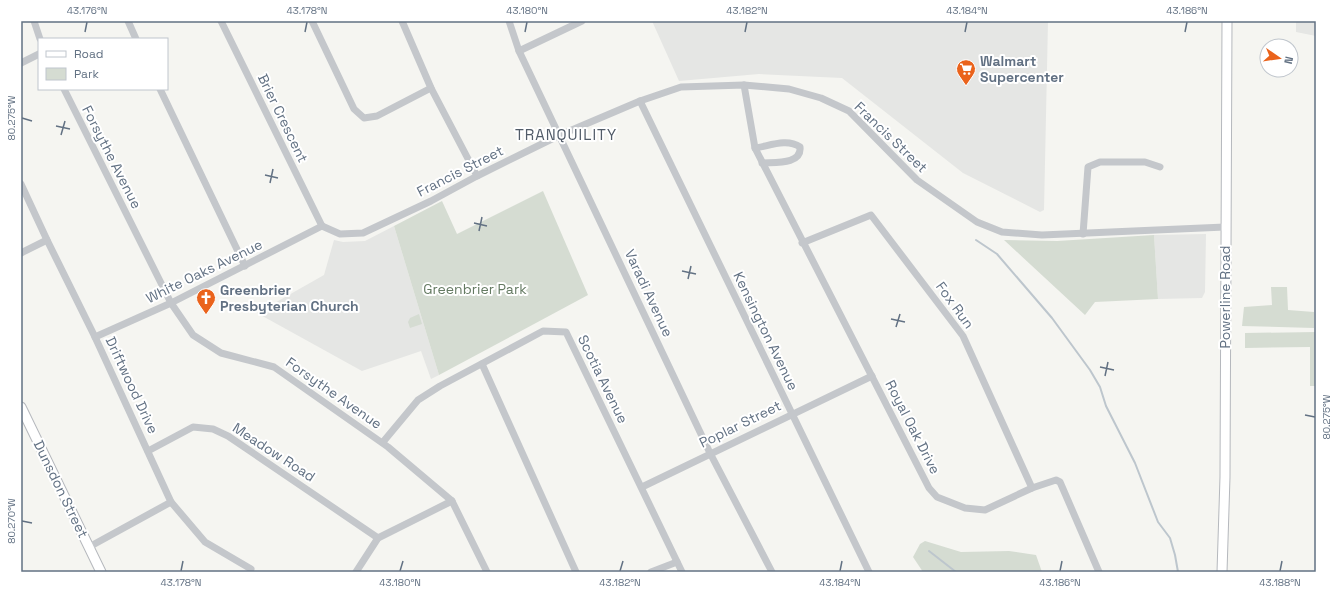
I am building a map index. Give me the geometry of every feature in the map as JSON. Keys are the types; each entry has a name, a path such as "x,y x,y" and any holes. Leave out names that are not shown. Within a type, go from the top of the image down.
{"main road":[{"name":"Powerline Road","path":"1222,572 1225,477 1227,21"},
{"name":"Dunsdon Street","path":"21,407 101,572"}],"street":[{"path":"34,21 40,38"},
{"path":"128,21 136,38"},
{"name":"Brier Crescent","path":"221,21 322,226"},
{"path":"312,21 354,109 364,118 378,116 431,88"},
{"path":"402,21 431,88 477,176"},
{"name":"Varadi Avenue","path":"509,21 520,50 710,453 772,572"},
{"path":"520,50 582,21"},
{"path":"21,63 38,54"},
{"name":"Francis Street","path":"322,226 340,234 363,233 430,202 477,176 560,135 640,101 681,87 744,85 789,89 821,98 849,111 917,180 977,222 1002,232 1042,235 1226,227"},
{"name":"Royal Oak Drive","path":"744,85 755,148 802,243 929,488 937,498 965,508 985,510 1032,488 1056,480 1060,482 1099,572"},
{"name":"Forsythe Avenue","path":"64,90 171,303 193,335 221,353 274,367 383,442 452,501 487,572"},
{"path":"160,90 245,266"},
{"name":"Kensington Avenue","path":"640,101 869,572"},
{"path":"755,148 784,143 794,143 800,147 798,157 792,160 762,163"},
{"path":"1083,234 1088,167 1100,162 1145,162 1160,167"},
{"name":"Driftwood Drive","path":"21,184 95,337 171,502 205,542 251,569"},
{"name":"Fox Run","path":"802,243 871,215 962,336 1032,488"},
{"name":"White Oaks Avenue","path":"95,337 171,303 322,226"},
{"path":"21,253 47,240"},
{"name":"Scotia Avenue","path":"383,442 418,400 440,386 543,331 566,332 682,572"},
{"path":"482,364 576,572"},
{"name":"Poplar Street","path":"642,487 872,376"},
{"name":"Meadow Road","path":"148,451 193,427 212,429 228,436 378,538"},
{"path":"356,572 378,538 452,501"},
{"path":"89,547 171,502"},
{"path":"651,572 677,562"}],"shaded area":[{"path":"652,21 1048,21 1044,210 1040,212 963,173 842,78 759,74 679,81"},
{"path":"1296,21 1316,21 1316,36 1296,32"},
{"path":"394,226 439,375 431,379 421,351 362,371 257,313 324,275 334,240 343,242 365,241"},
{"path":"1206,234 1205,292 1202,298 1158,299 1154,235"}],"green space":[{"name":"Greenbrier Park","path":"543,191 588,295 439,375 394,226 442,201 457,234"},
{"path":"1154,235 1158,299 1095,302 1085,315 1004,240 1057,241"},
{"path":"1271,287 1287,287 1288,310 1314,312 1314,328 1242,326 1244,307 1272,305"},
{"path":"419,314 422,324 410,328 408,322 410,318"},
{"path":"1316,332 1316,386 1310,386 1310,347 1245,348 1245,333"},
{"path":"925,541 961,552 1009,551 1036,555 1042,572 923,572 913,557 920,544"}],"waterway":[{"path":"976,240 997,254 1052,318 1090,370 1100,387 1106,406 1135,463 1158,522 1170,538 1178,572"},
{"path":"929,551 956,572"}],"place":[{"name":"Walmart Supercenter","path":"966,86"},
{"name":"Greenbrier Presbyterian Church","path":"206,315"}],"district":[{"name":"TRANQUILITY","path":"566,135"}]}
